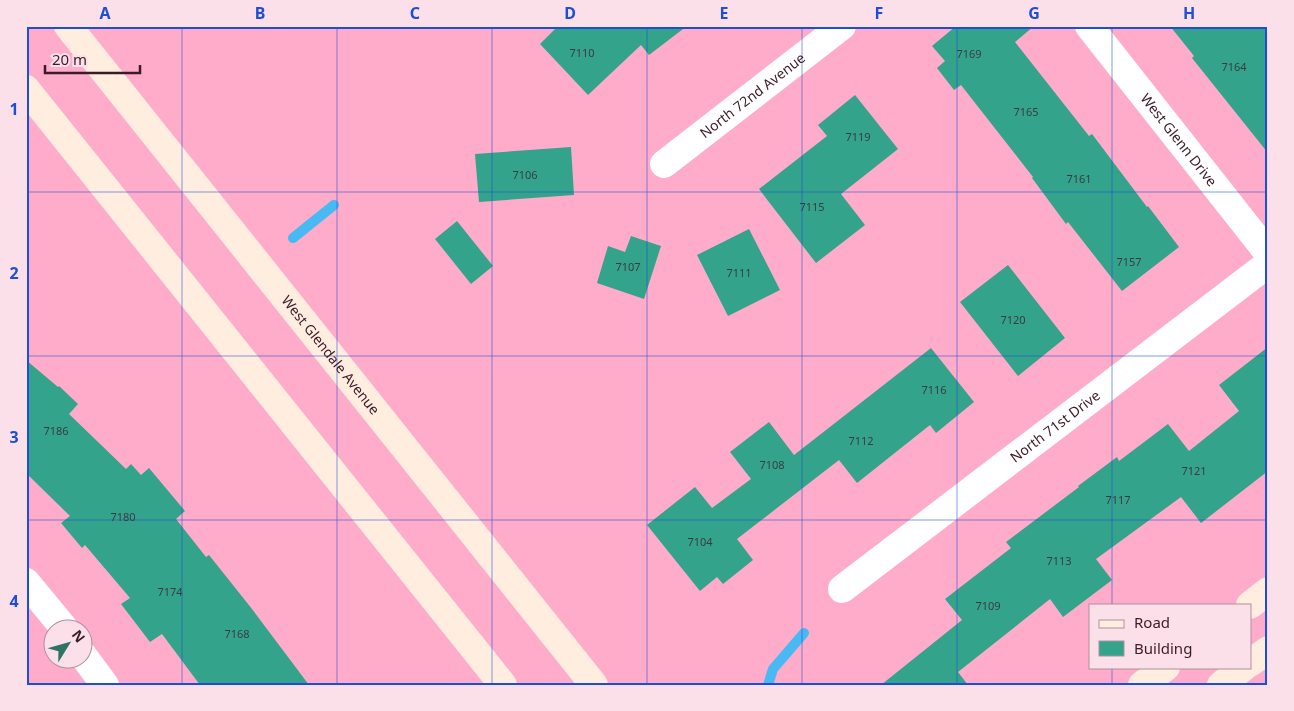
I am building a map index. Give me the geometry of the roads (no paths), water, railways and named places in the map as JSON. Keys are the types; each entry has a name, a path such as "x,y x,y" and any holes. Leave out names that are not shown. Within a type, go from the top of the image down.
{"main road":[{"name":"West Glendale Avenue","path":"68,26 594,685"},
{"path":"26,89 503,685"},
{"path":"1251,604 1268,591"},
{"path":"1252,662 1268,650"},
{"path":"1142,685 1165,668"},
{"path":"1221,685 1243,668"}],"street":[{"name":"North 72nd Avenue","path":"664,164 842,26"},
{"name":"West Glenn Drive","path":"1089,26 1268,253"},
{"name":"North 71st Drive","path":"842,589 1268,264"},
{"path":"26,582 56,618"},
{"path":"92,667 105,685"}],"waterway":[{"path":"293,238 334,205"},
{"path":"768,685 773,669 804,633"}]}
